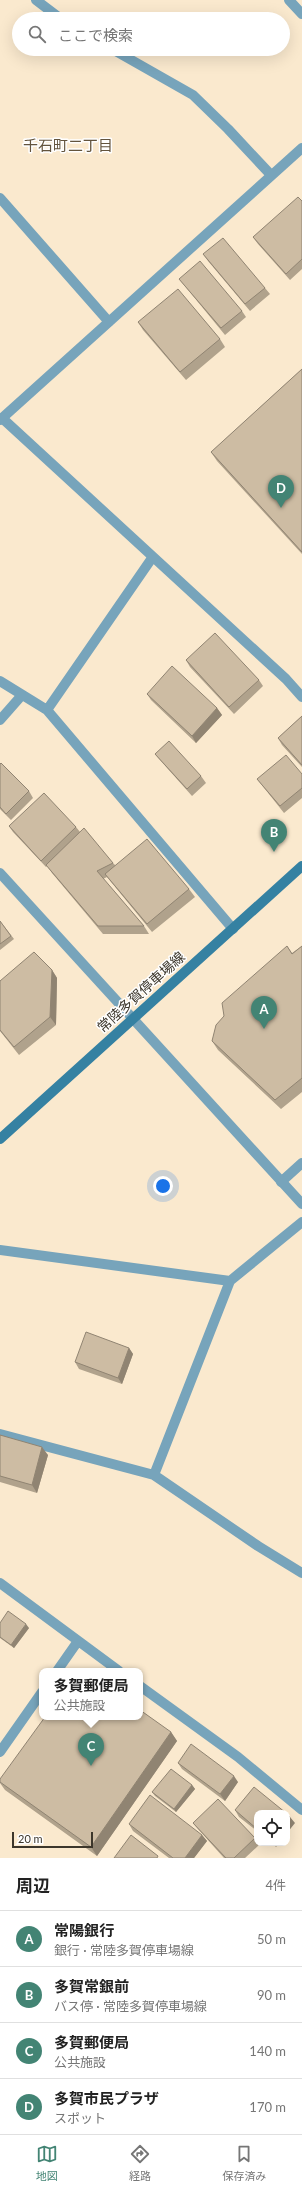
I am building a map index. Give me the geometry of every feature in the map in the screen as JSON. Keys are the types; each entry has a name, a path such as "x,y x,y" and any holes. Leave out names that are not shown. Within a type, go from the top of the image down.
{"main road":[{"name":"常陸多賀停車場線","path":"0,1139 302,866"}],"street":[{"path":"36,0 52,12"},
{"path":"289,0 302,14"},
{"path":"124,56 193,95 228,129 271,176"},
{"path":"302,148 1,419 286,679 302,697"},
{"path":"0,198 109,322"},
{"path":"47,710 152,558"},
{"path":"0,682 47,710 233,928"},
{"path":"0,720 22,695"},
{"path":"0,873 134,1018 302,1204"},
{"path":"282,1182 302,1163"},
{"path":"154,1475 230,1281 302,1222"},
{"path":"0,1250 230,1281"},
{"path":"0,1434 154,1475 258,1546 302,1573"},
{"path":"0,1583 115,1668"},
{"path":"58,1668 78,1641"},
{"path":"143,1688 238,1757 302,1810"},
{"path":"0,1752 39,1696"}],"building":[{"path":"298,197 302,201 302,259 286,274 253,237"},
{"path":"223,238 265,288 245,304 203,254"},
{"path":"200,261 242,311 221,328 179,279"},
{"path":"178,289 220,339 180,372 138,322"},
{"path":"302,369 302,552 211,452"},
{"path":"215,633 259,680 229,707 186,660"},
{"path":"172,666 217,708 192,736 147,694"},
{"path":"302,716 302,765 278,738"},
{"path":"169,741 201,776 187,789 155,754"},
{"path":"286,755 302,774 302,788 280,806 257,779"},
{"path":"1,763 29,791 6,814 0,807"},
{"path":"44,793 76,827 41,861 9,826"},
{"path":"84,828 113,863 97,871 144,926 98,926 46,865"},
{"path":"147,839 189,889 147,924 105,874"},
{"path":"0,921 11,936 0,944"},
{"path":"287,946 292,954 302,946 302,1078 275,1100 212,1041 216,1025 224,1016 222,1003"},
{"path":"34,952 52,970 50,1017 14,1047 0,1030 0,981"},
{"path":"86,1332 129,1348 118,1378 75,1362"},
{"path":"0,1435 42,1447 32,1485 0,1476"},
{"path":"8,1611 26,1624 11,1645 0,1637 0,1623"},
{"path":"143,1712 171,1732 91,1847 0,1782 0,1779 43,1720 143,1720"},
{"path":"191,1744 234,1776 220,1794 178,1763"},
{"path":"171,1769 192,1785 174,1809 152,1792"},
{"path":"254,1787 282,1810 254,1810 254,1826 235,1810"},
{"path":"150,1795 202,1835 185,1858 173,1858 129,1824"},
{"path":"218,1799 254,1837 254,1839 234,1858 226,1858 193,1823"},
{"path":"131,1835 158,1856 157,1858 114,1858"}],"place":[{"name":"多賀市民プラザ","path":"281,508"},
{"name":"多賀常銀前","path":"274,852"},
{"name":"常陽銀行","path":"264,1029"},
{"name":"多賀郵便局","path":"91,1766"}],"district":[{"name":"千石町二丁目","path":"68,146"}]}
